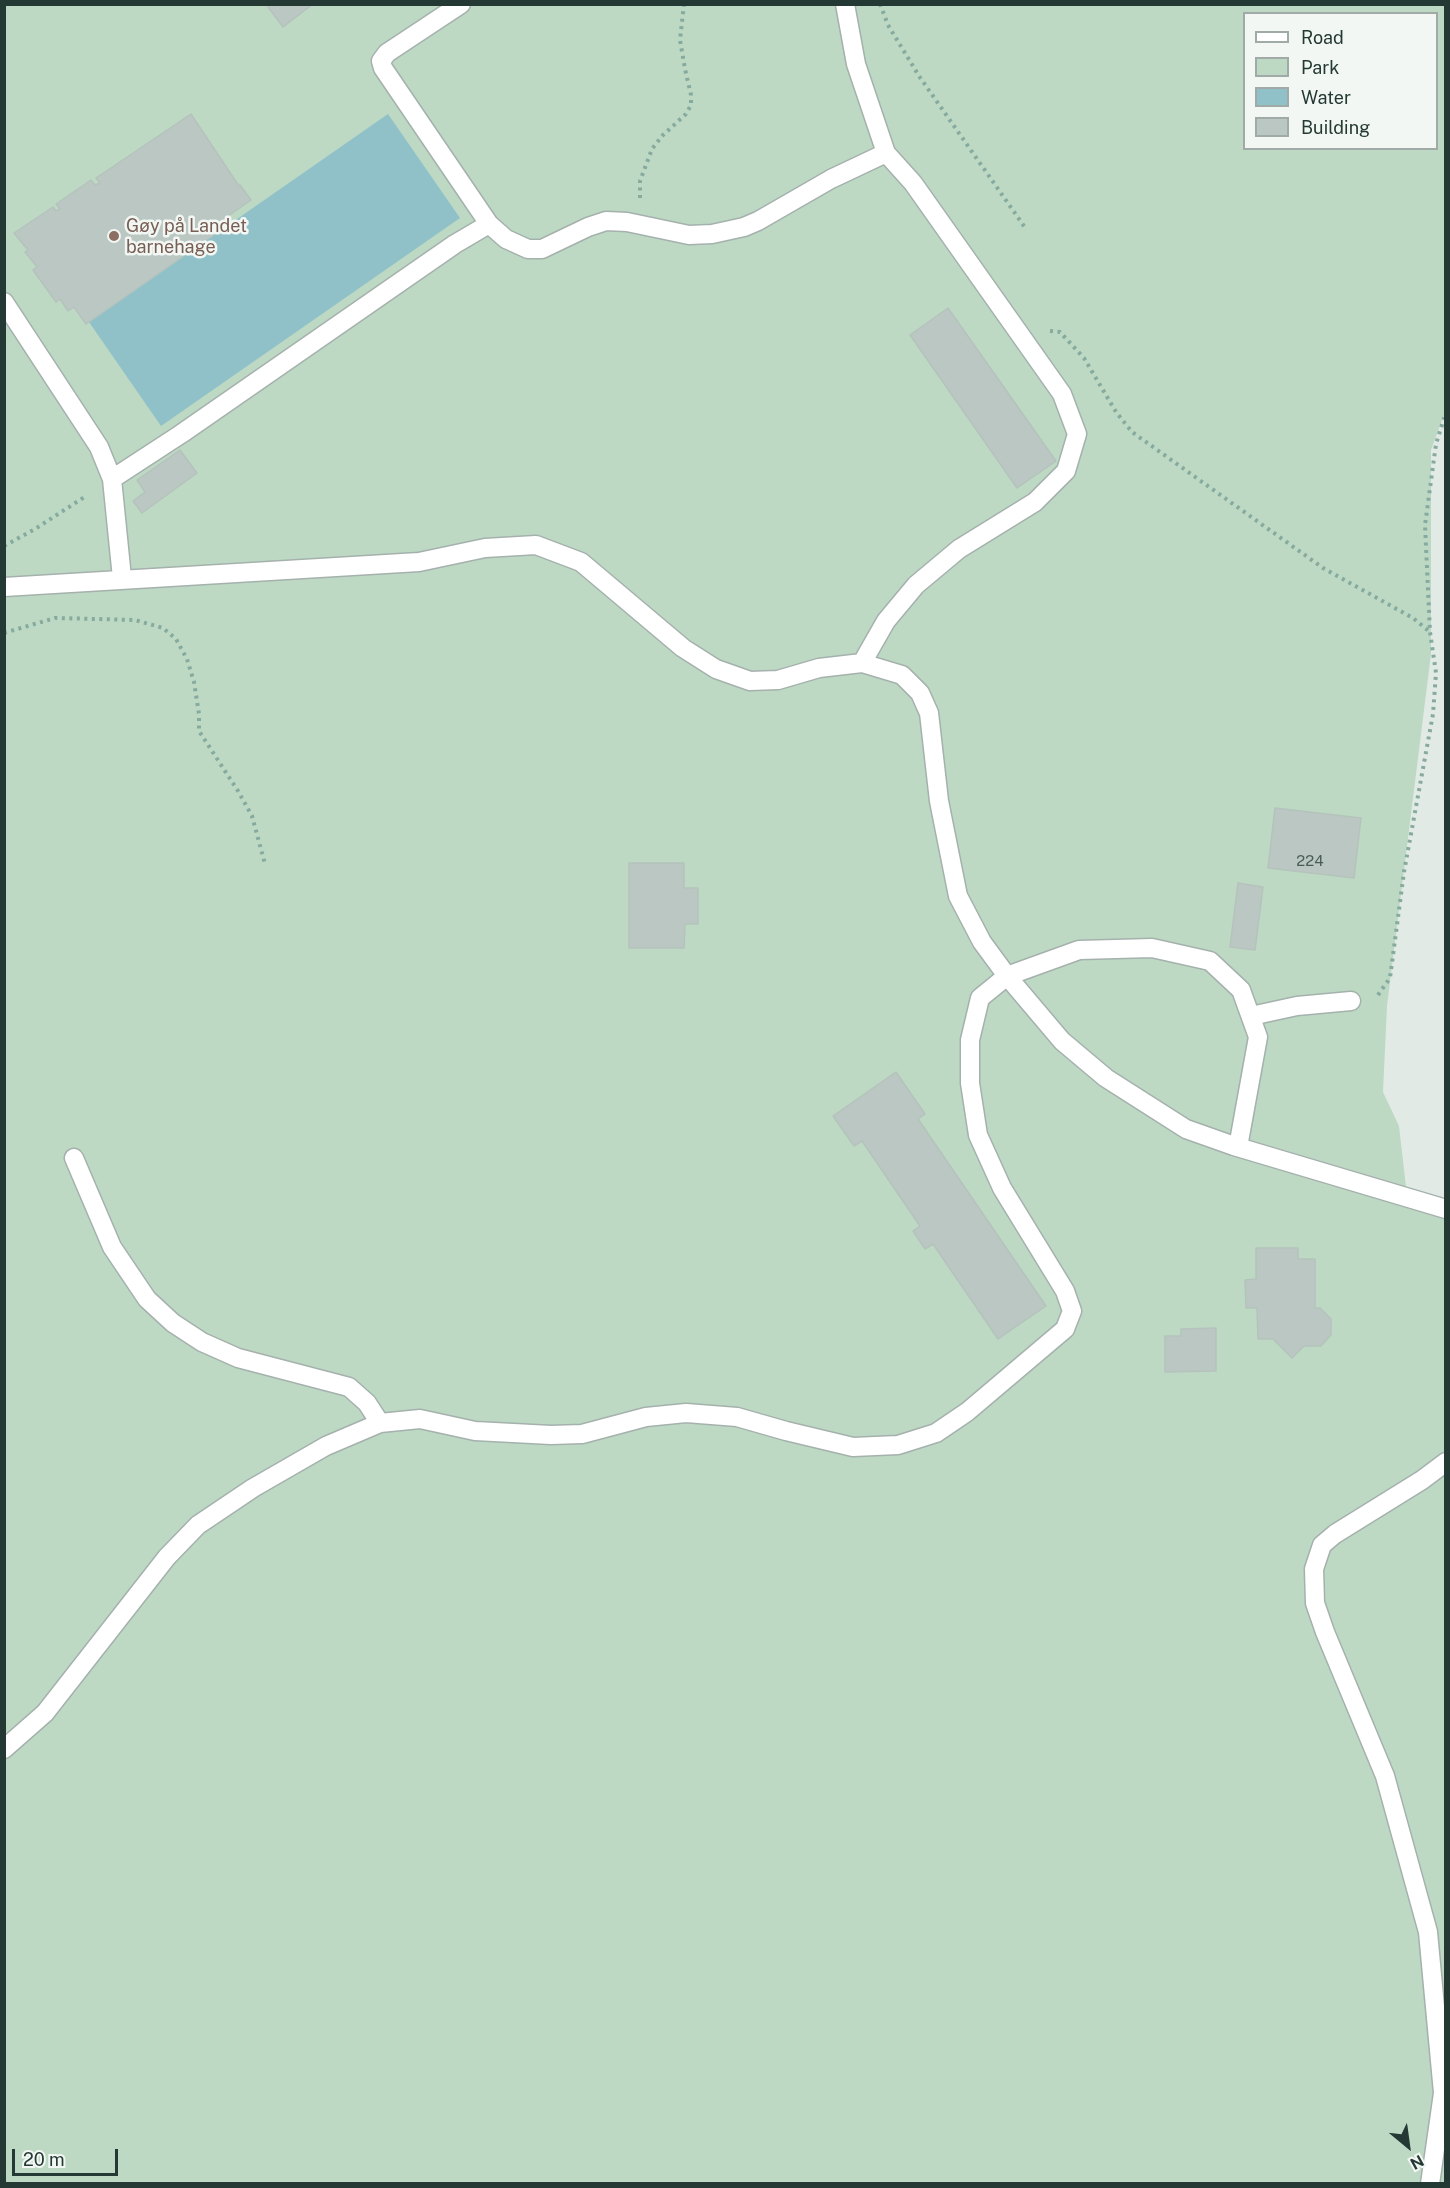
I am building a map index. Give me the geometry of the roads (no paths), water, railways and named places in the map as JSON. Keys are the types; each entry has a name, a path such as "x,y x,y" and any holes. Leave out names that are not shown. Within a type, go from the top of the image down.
{"street":[{"path":"461,4 387,53 381,61 383,68 489,224 506,238 528,249 542,249 588,226 606,221 644,225 689,235 712,234 744,227 831,179 886,153"},
{"path":"845,4 856,64 886,153 913,183 1062,394 1077,434 1066,471 1035,502 959,549 916,585 886,621 862,663"},
{"path":"112,479 181,434 455,244 489,224"},
{"path":"4,302 99,447 112,479 122,578"},
{"path":"4,587 122,578 276,572 419,562 485,548 536,545 581,562 683,648 716,669 750,681 778,680 819,668 862,663 902,675 920,693 928,713 939,801 958,896 982,942 1006,976 1062,1041 1106,1078 1186,1129 1238,1147 1446,1209"},
{"path":"4,1749 45,1713 167,1557 198,1525 253,1488 326,1446 380,1423 420,1419 475,1431 551,1435 582,1434 646,1417 686,1413 737,1417 853,1447 898,1445 936,1433 967,1413 1065,1329 1072,1311 1065,1291 1002,1188 978,1135 970,1083 970,1040 980,998 1006,976 1079,950 1152,948 1210,961 1241,990 1258,1037 1238,1147"},
{"path":"1251,1016 1297,1006 1351,1001"},
{"path":"74,1158 112,1247 147,1299 173,1323 202,1342 238,1358 349,1387 367,1403 380,1423"},
{"path":"1430,2184 1443,2093 1428,1932 1385,1776 1315,1603 1314,1569 1322,1545 1335,1534 1422,1480 1446,1462"}],"water":[{"path":"388,114 460,218 161,426 89,322"}],"place":[{"name":"Gøy på Landet barnehage","path":"114,236"}]}
